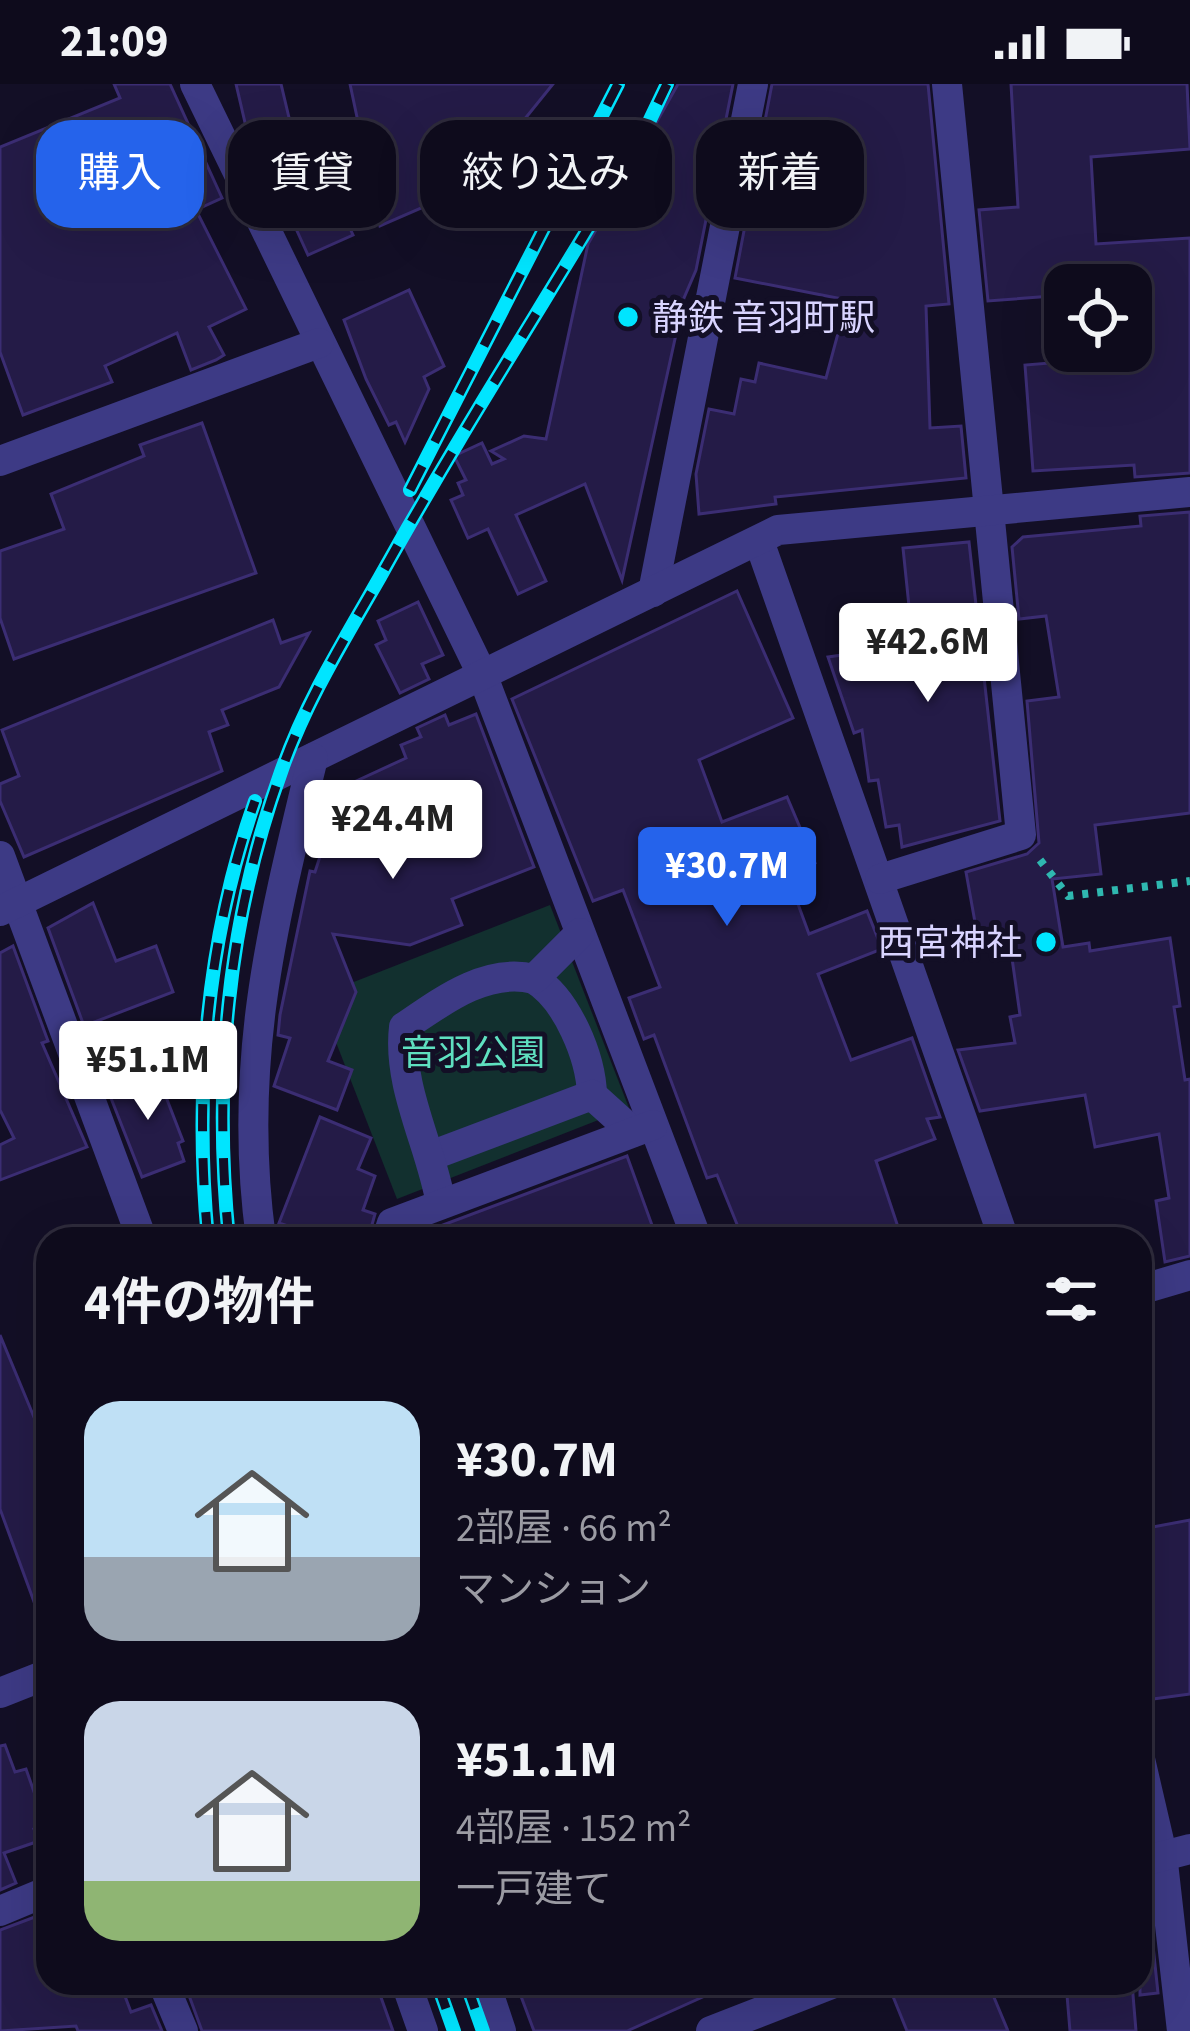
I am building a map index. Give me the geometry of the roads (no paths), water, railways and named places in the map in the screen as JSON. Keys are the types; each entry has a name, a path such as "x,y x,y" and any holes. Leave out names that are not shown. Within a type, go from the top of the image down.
{"street":[{"path":"195,84 482,674 580,933 643,1128 691,1227"},
{"path":"653,592 753,84"},
{"path":"880,879 1021,835 947,84"},
{"path":"0,460 319,344"},
{"path":"9,907 778,530 1190,492"},
{"path":"759,541 1000,1227"},
{"path":"260,1227 252,1059 261,982 313,758"},
{"path":"0,856 9,907 137,1227"},
{"path":"534,979 580,933"},
{"path":"441,1204 433,1155 407,1083 401,1051 404,1027 482,982 511,973 534,979 551,989 565,1013 592,1076 592,1095"},
{"path":"592,1095 643,1128"},
{"path":"433,1155 592,1095"},
{"path":"391,1227 392,1222 643,1128"},
{"path":"1152,1286 1190,1275"},
{"path":"0,1693 36,1687"},
{"path":"1152,1807 1164,1855 1182,2031"},
{"path":"0,1911 36,1896"},
{"path":"168,1995 183,2031"},
{"path":"410,1995 423,2031"},
{"path":"489,1995 501,2031"},
{"path":"711,2031 786,1995"}],"railway":[{"path":"410,490 618,84"},
{"path":"228,1227 223,1121 229,1002 248,885 291,746 353,624 637,147 667,84"},
{"path":"207,1227 203,1128 208,1017 225,907 255,801"},
{"path":"441,1995 454,2031"},
{"path":"470,1995 483,2031"}],"place":[{"name":"静鉄 音羽町駅","path":"628,317"},
{"name":"西宮神社","path":"1046,942"}],"park label":[{"name":"音羽公園","path":"473,1052"}]}
